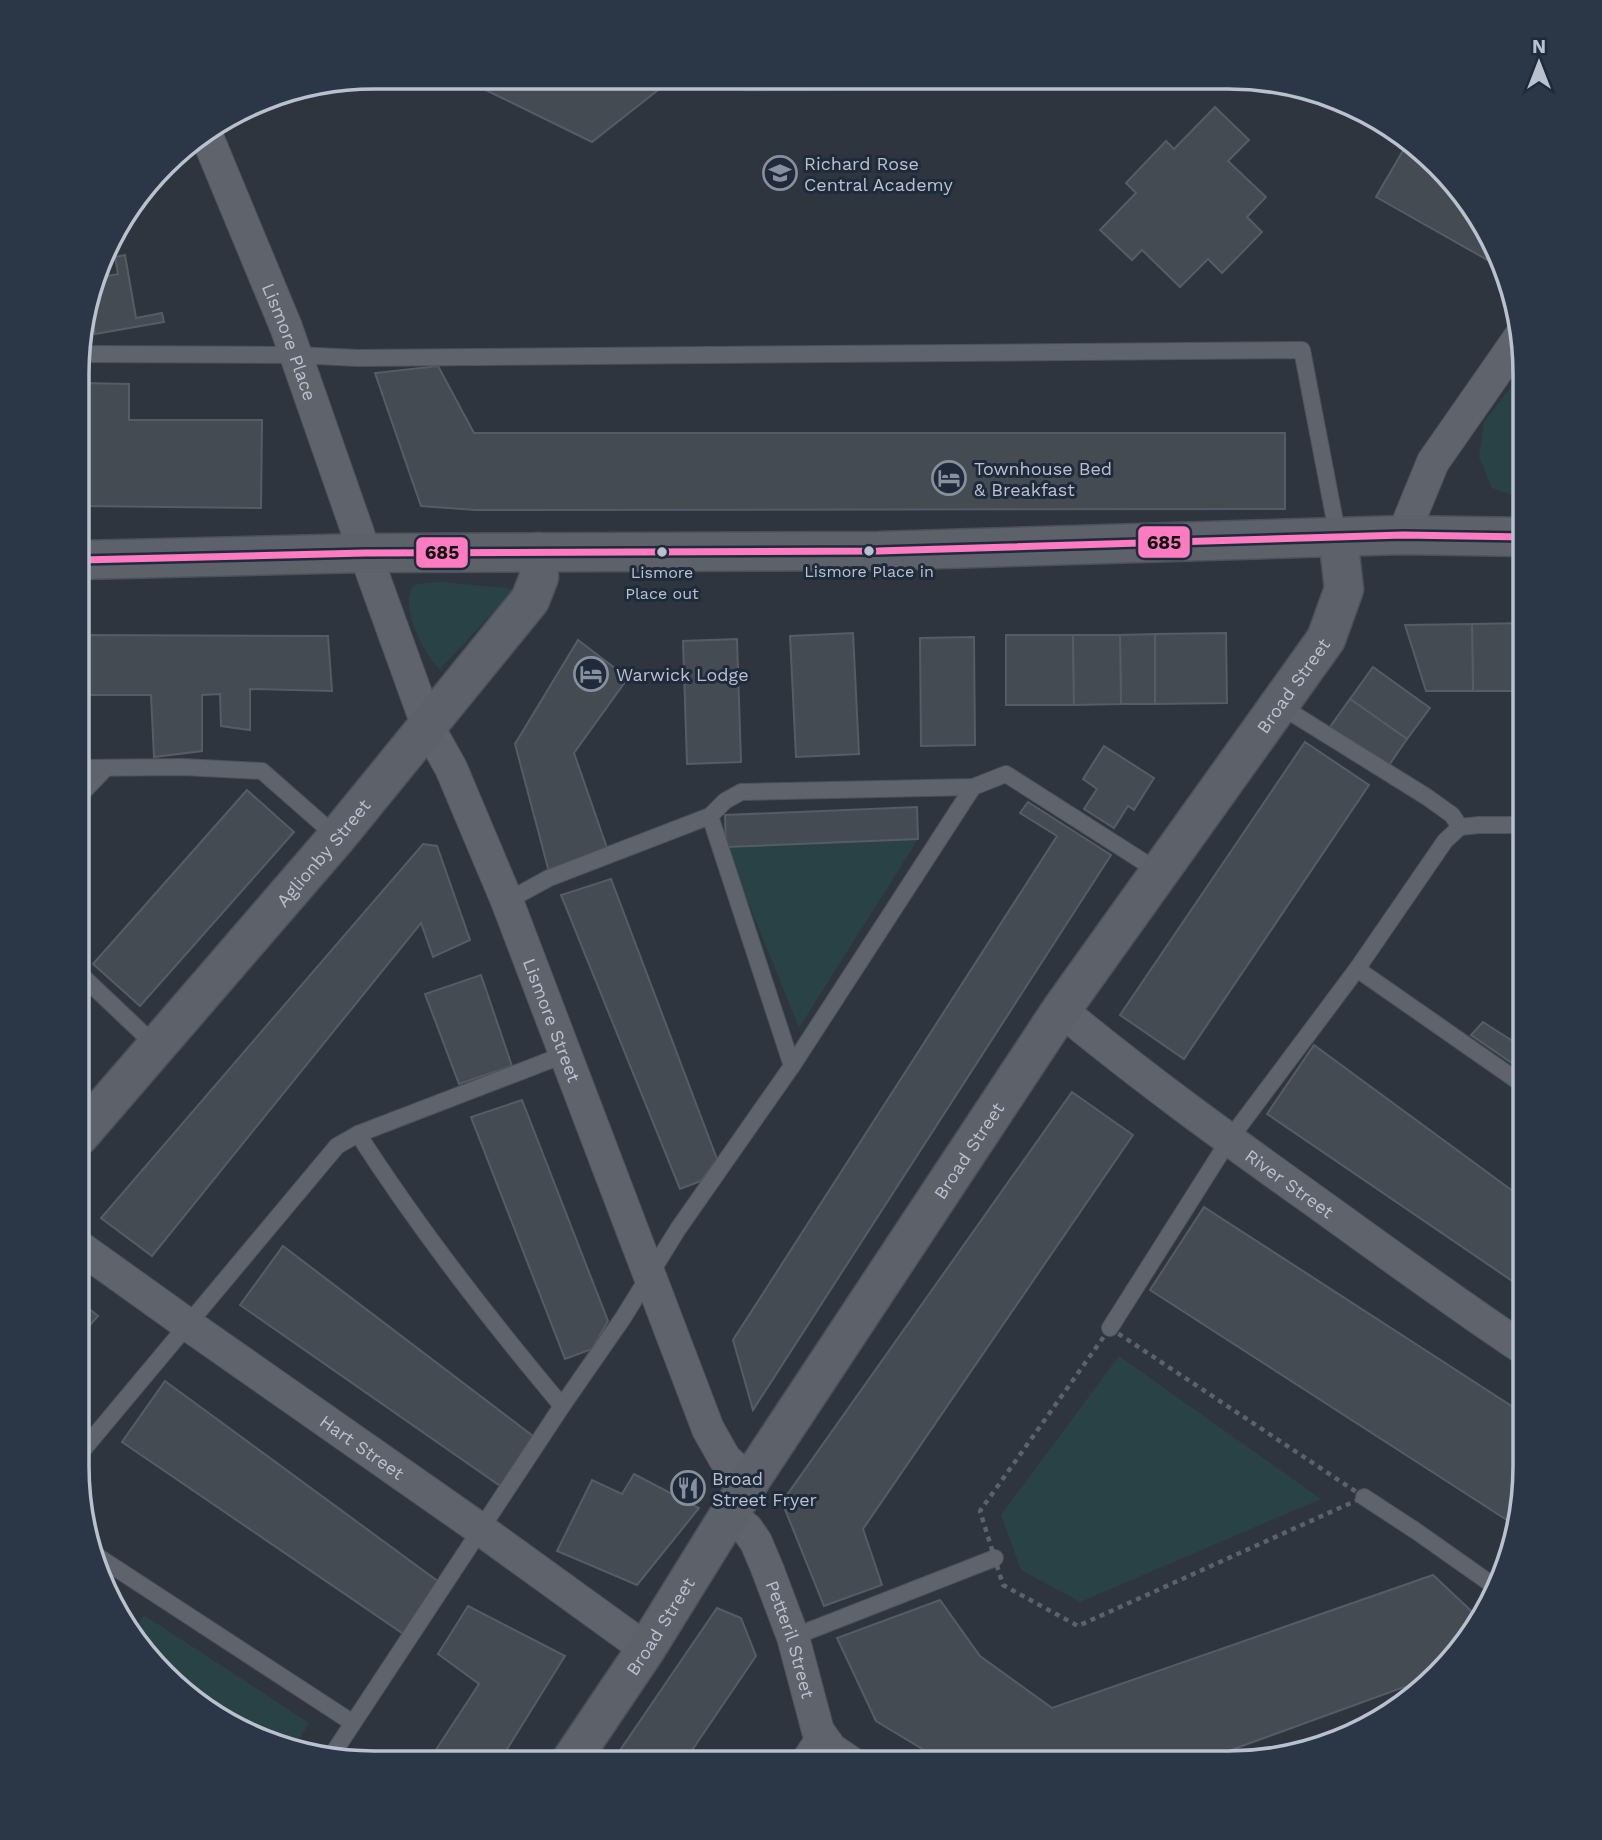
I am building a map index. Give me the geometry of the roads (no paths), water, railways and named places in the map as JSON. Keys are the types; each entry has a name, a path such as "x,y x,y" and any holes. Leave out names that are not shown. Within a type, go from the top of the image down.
{"street":[{"name":"Lismore Place","path":"209,142 281,314 365,553"},
{"path":"1403,535 1433,462 1511,349"},
{"path":"89,560 365,553 878,551 1403,535 1513,537"},
{"name":"Broad Street","path":"577,1751 646,1649 750,1481 1061,1010 1326,639 1344,589 1338,537"},
{"name":"Aglionby Street","path":"89,1125 337,837 530,600 539,577 538,552"},
{"name":"Lismore Street","path":"365,553 428,727 451,768 507,901 708,1429 725,1458 750,1481"},
{"name":"River Street","path":"1061,1010 1229,1140 1452,1301 1513,1342"},
{"name":"Hart Street","path":"89,1254 646,1649"},
{"name":"Petteril Street","path":"729,1515 747,1529 756,1542 793,1637 818,1731 834,1751"}],"lane":[{"path":"90,354 358,358 1303,350 1338,537"},
{"path":"1279,705 1427,797 1452,815 1461,827"},
{"path":"89,768 183,767 262,771 337,837"},
{"path":"89,786 106,768"},
{"path":"507,901 549,878 710,816 725,801 741,792 973,787 1006,774 1161,873"},
{"path":"337,1748 623,1318 678,1229 792,1066 973,787"},
{"path":"710,816 792,1066"},
{"path":"1110,1328 1229,1140 1357,969 1446,841 1461,827 1513,825"},
{"path":"1357,969 1513,1078"},
{"path":"89,982 157,1047"},
{"path":"89,1442 337,1146 358,1134 566,1054"},
{"path":"358,1134 398,1196 510,1344 562,1406"},
{"path":"1364,1497 1488,1582"},
{"path":"793,1637 995,1558"},
{"path":"105,1561 353,1723"},
{"path":"804,1751 818,1731"}],"place":[{"name":"Richard Rose Central Academy","path":"780,173"},
{"name":"Townhouse Bed & Breakfast","path":"949,478"},
{"name":"Lismore Place in","path":"869,551"},
{"name":"Lismore Place out","path":"662,552"},
{"name":"Warwick Lodge","path":"591,674"},
{"name":"Broad Street Fryer","path":"688,1488"}]}
